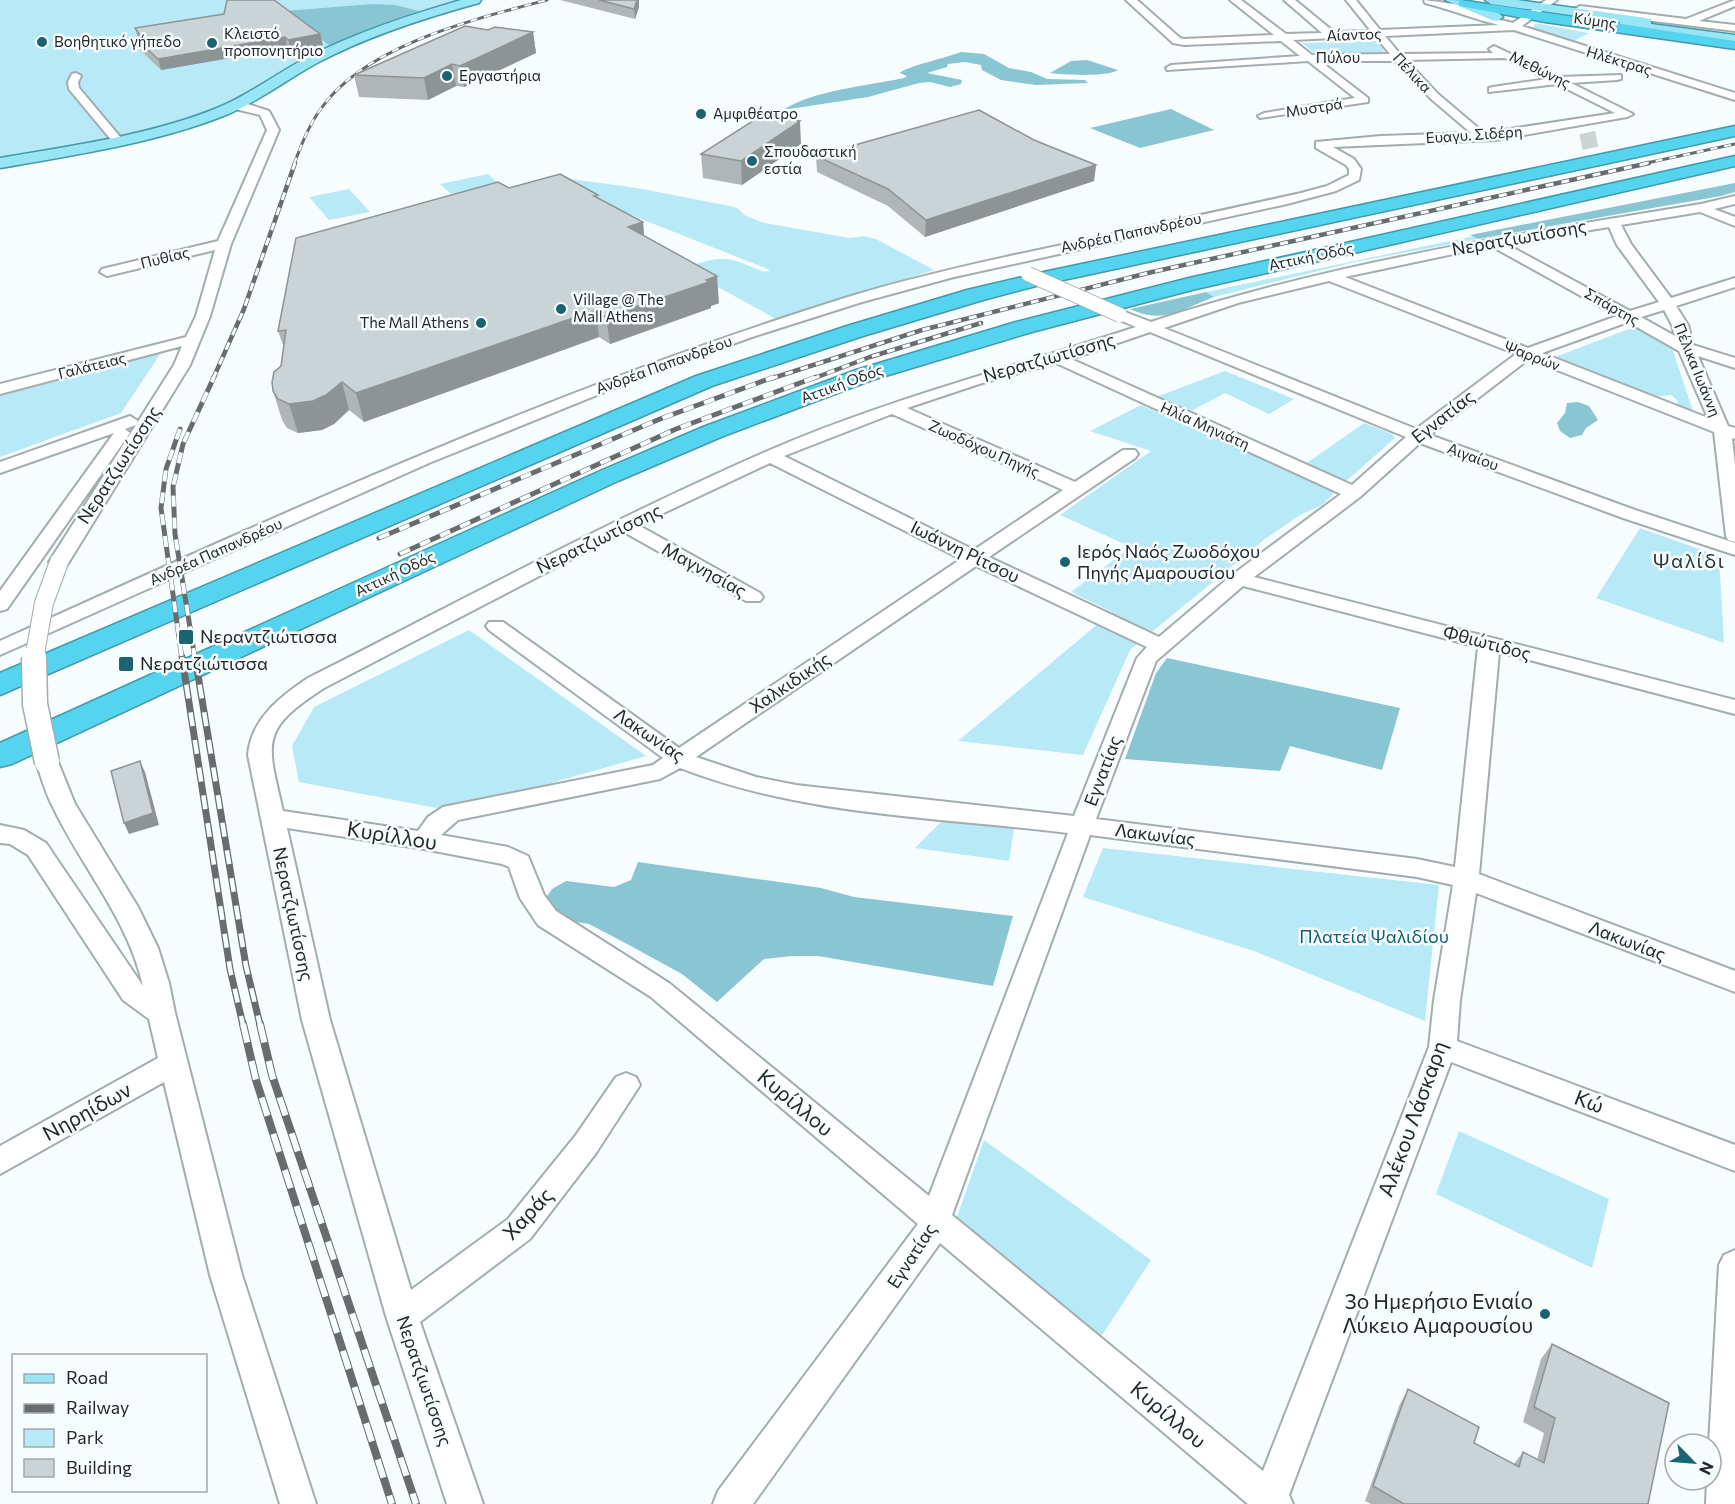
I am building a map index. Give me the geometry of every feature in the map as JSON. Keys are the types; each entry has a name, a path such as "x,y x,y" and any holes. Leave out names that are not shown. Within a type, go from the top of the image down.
{"highway":[{"path":"1457,1 1735,45"},
{"name":"Αττική Οδός","path":"0,685 704,381 876,325 1034,277 1735,131"},
{"name":"Αττική Οδός","path":"0,756 609,476 712,432 864,375 1024,327 1189,284 1735,161"},
{"path":"1034,277 1093,260 1477,167"},
{"path":"1449,227 1538,215 1735,178"}],"main road":[{"path":"0,163 161,135 242,110 319,62 377,32 475,0"},
{"name":"Κύμης","path":"1491,0 1528,11 1735,39"},
{"name":"Κύμης","path":"1528,11 1735,34"},
{"path":"81,148 242,110"}],"street":[{"name":"Αίαντος","path":"1131,0 1177,41 1184,42 1451,29 1528,11"},
{"path":"1235,0 1311,58"},
{"path":"1289,0 1332,36"},
{"name":"Πέλικα","path":"1351,0 1397,57 1434,96 1482,137"},
{"path":"1722,0 1735,3"},
{"path":"1428,1 1735,28"},
{"path":"1686,22 1735,3"},
{"name":"Ηλέκτρας","path":"1528,11 1735,97"},
{"path":"1300,19 1312,18"},
{"path":"1265,22 1277,21"},
{"name":"Μεθώνης","path":"1451,29 1628,114"},
{"name":"Πύλου","path":"1171,68 1311,58 1506,54"},
{"name":"Μυστρά","path":"1264,116 1364,100 1311,58"},
{"path":"76,76 73,82 74,89 117,140"},
{"path":"1493,90 1560,80 1617,77"},
{"name":"Νερατζιωτίσσης","path":"242,110 266,118 273,127 273,133 224,244 203,316 182,365 83,519 59,562 44,597 36,626 33,681 38,728 47,762 63,805 129,914 145,948 156,983 161,1013 226,1275 298,1504"},
{"name":"Ευαγυ. Σιδέρη","path":"1357,173 1350,162 1320,145 1381,140 1482,137 1628,114"},
{"name":"Ανδρέα Παπανδρέου","path":"0,649 441,453 603,387 811,313 938,276 1222,215 1334,187 1351,181 1357,173"},
{"name":"Νερατζιωτίσσης","path":"465,1504 402,1316 316,1020 261,772 259,750 265,729 298,695 624,525 770,456 892,408 973,381 1057,358 1233,300 1330,276 1493,242 1701,208 1735,200"},
{"path":"1701,208 1735,222"},
{"name":"Πέλικα Ιωάννη","path":"1613,221 1624,244 1668,304 1680,325 1686,348 1728,432 1735,536"},
{"name":"Σπάρτης","path":"1493,242 1686,348 1735,363"},
{"name":"Πυθίας","path":"107,272 224,244"},
{"name":"Αιγαίου","path":"1001,262 1149,328 1418,436 1640,518 1735,549"},
{"name":"Ψαρρών","path":"1330,276 1728,432"},
{"name":"Εγνατίας","path":"731,1504 924,1243 935,1222 1144,661 1239,579 1354,493 1418,436 1526,354 1630,316 1735,282"},
{"name":"Νερατζιωτίσσης","path":"0,605 203,316"},
{"name":"Γαλάτειας","path":"0,389 184,341"},
{"name":"Ηλία Μηνιάτη","path":"1057,358 1354,493"},
{"name":"Ζωοδόχου Πηγής","path":"892,408 1075,489"},
{"path":"0,468 130,421"},
{"name":"Χαλκιδικής","path":"424,840 436,823 451,813 645,776 660,771 1129,454"},
{"name":"Ιωάννη Ρίτσου","path":"770,456 975,558 1161,646"},
{"name":"Μαγνησίας","path":"624,525 753,597"},
{"name":"Φθιώτιδος","path":"1239,579 1735,708"},
{"name":"Λακωνίας","path":"496,626 679,759 742,782 811,796 1082,825 1418,868 1466,879 1735,982"},
{"name":"Αλέκου Λάσκαρη","path":"1271,1503 1443,1047 1447,1000 1466,879 1489,644"},
{"name":"Κυρίλλου","path":"272,818 424,840 508,856 519,862 533,898 547,918 660,990 1271,1503"},
{"path":"0,834 16,836 37,849 132,992 161,1013"},
{"name":"Κώ","path":"1443,1047 1735,1158"},
{"name":"Νηρηίδων","path":"0,1161 173,1063"},
{"name":"Χαράς","path":"402,1316 519,1229 586,1144 626,1084"},
{"path":"1724,1504 1735,1265"}],"green space":[{"path":"0,0 460,0 392,20 344,39 243,98 202,115 116,137 0,158"},
{"path":"1535,23 1589,33 1570,43 1538,31 1534,27"},
{"path":"1376,41 1388,56 1318,56 1302,43"},
{"path":"488,174 499,184 451,194 440,184"},
{"path":"556,177 637,188 730,206 737,208 746,216 765,223 849,238 864,236 876,239 934,270 778,320 683,268 708,260 725,259 765,272 770,270 596,201"},
{"path":"349,189 370,212 329,220 309,197"},
{"path":"1474,236 1478,239 1355,262 1214,297 1206,292"},
{"path":"1634,327 1672,348 1694,414 1676,407 1678,401 1671,395 1652,397 1550,359"},
{"path":"161,353 121,413 0,457 0,396"},
{"path":"1225,371 1294,399 1269,414 1225,393 1189,412 1156,397"},
{"path":"1141,405 1335,492 1322,505 1300,515 1265,539 1130,650 1083,755 958,741 1112,612 1071,592 1131,547 1060,515 1151,451 1090,431"},
{"path":"1364,423 1392,434 1395,438 1344,483 1304,465"},
{"path":"1640,528 1719,556 1724,643 1596,598"},
{"path":"469,630 646,756 453,811 299,782 292,746 314,707"},
{"path":"949,814 1015,822 1009,861 915,848"},
{"name":"Πλατεία Ψαλιδίου","path":"1103,848 1439,885 1425,1021 1254,951 1083,897"},
{"path":"1459,1131 1609,1199 1592,1268 1436,1194"},
{"path":"984,1140 1151,1260 1099,1340 957,1217"}],"shaded area":[{"path":"373,4 395,5 419,11 330,46 285,11"},
{"path":"961,52 984,54 1009,68 1031,72 1047,79 1085,80 1088,83 1036,85 1001,80 982,70 981,65 965,62 948,64 947,67 927,73 962,80 961,84 950,87 930,82 919,83 868,97 783,110 825,93 904,78 907,76 900,73 903,71"},
{"path":"1087,60 1118,70 1096,75 1050,73 1071,61"},
{"path":"1171,109 1214,130 1140,148 1090,128"},
{"path":"1735,183 1735,192 1721,196 1478,239 1470,235"},
{"path":"1206,292 1214,297 1173,314 1153,316 1130,309"},
{"path":"1578,402 1589,406 1598,420 1586,428 1582,435 1570,438 1560,431 1557,423 1565,413 1567,403"},
{"path":"1167,658 1400,708 1382,770 1290,746 1280,771 1125,759 1156,673"},
{"path":"638,862 821,888 854,897 1013,916 993,986 818,956 792,956 764,959 717,1002 682,974 629,945 589,924 563,920 545,899 552,889 566,881 614,887 631,880"}],"building":[{"path":"227,0 274,0 320,34 288,40 285,37 158,59 135,38 141,37 135,28 224,14"},
{"path":"599,0 637,0 634,9"},
{"path":"465,26 488,30 495,27 533,32 460,66 452,64 424,78 354,75"},
{"path":"979,110 1034,140 1096,165 926,220 888,189 816,156"},
{"path":"762,115 800,121 741,161 701,154"},
{"name":"The Mall Athens","path":"560,174 598,195 594,196 643,222 628,227 717,276 706,280 709,282 606,317 596,310 356,393 342,382 326,395 313,401 289,404 278,399 273,391 272,382 274,372 281,366 286,330 278,331 296,238 498,182 509,188"},
{"path":"140,761 153,813 124,823 111,771"},
{"name":"3ο Ημερήσιο Ενιαίο Λύκειο Αμαρουσίου","path":"1552,1344 1669,1403 1648,1504 1404,1504 1373,1486 1408,1389 1479,1427 1474,1443 1519,1467 1523,1452 1544,1463 1555,1418 1534,1407"}],"tunnel":[{"path":"1581,142 1601,138"}],"railway":[{"path":"294,164 308,130 320,110 339,87 364,68 392,52 455,26 547,0"},
{"path":"1642,164 1735,144"},
{"path":"213,379 244,309 295,163"},
{"path":"770,379 922,330 1152,272 1649,163"},
{"path":"812,379 870,357 981,323"},
{"path":"195,659 175,534 173,487 183,444 214,377"},
{"path":"379,538 660,419 774,377"},
{"path":"400,554 676,429 816,377"},
{"path":"180,429 166,469 161,508 182,659"},
{"path":"182,657 230,969 243,1025"},
{"path":"195,657 246,966 260,1025"},
{"path":"243,1024 256,1080 392,1504"},
{"path":"260,1024 272,1075 416,1504"}],"place":[{"name":"Βοηθητικό γήπεδο","path":"42,42"},
{"name":"Κλειστό προπονητήριο","path":"212,43"},
{"name":"Εργαστήρια","path":"447,76"},
{"name":"Αμφιθέατρο","path":"701,114"},
{"name":"Σπουδαστική εστία","path":"752,161"},
{"name":"Village @ The Mall Athens","path":"561,309"},
{"name":"The Mall Athens","path":"481,323"},
{"name":"Ιερός Ναός Ζωοδόχου Πηγής Αμαρουσίου","path":"1065,562"},
{"name":"Νεραντζιώτισσα","path":"186,637"},
{"name":"Νερατζιώτισσα","path":"126,664"},
{"name":"3ο Ημερήσιο Ενιαίο Λύκειο Αμαρουσίου","path":"1545,1314"}],"district":[{"name":"Ψαλίδι","path":"1689,561"}]}
